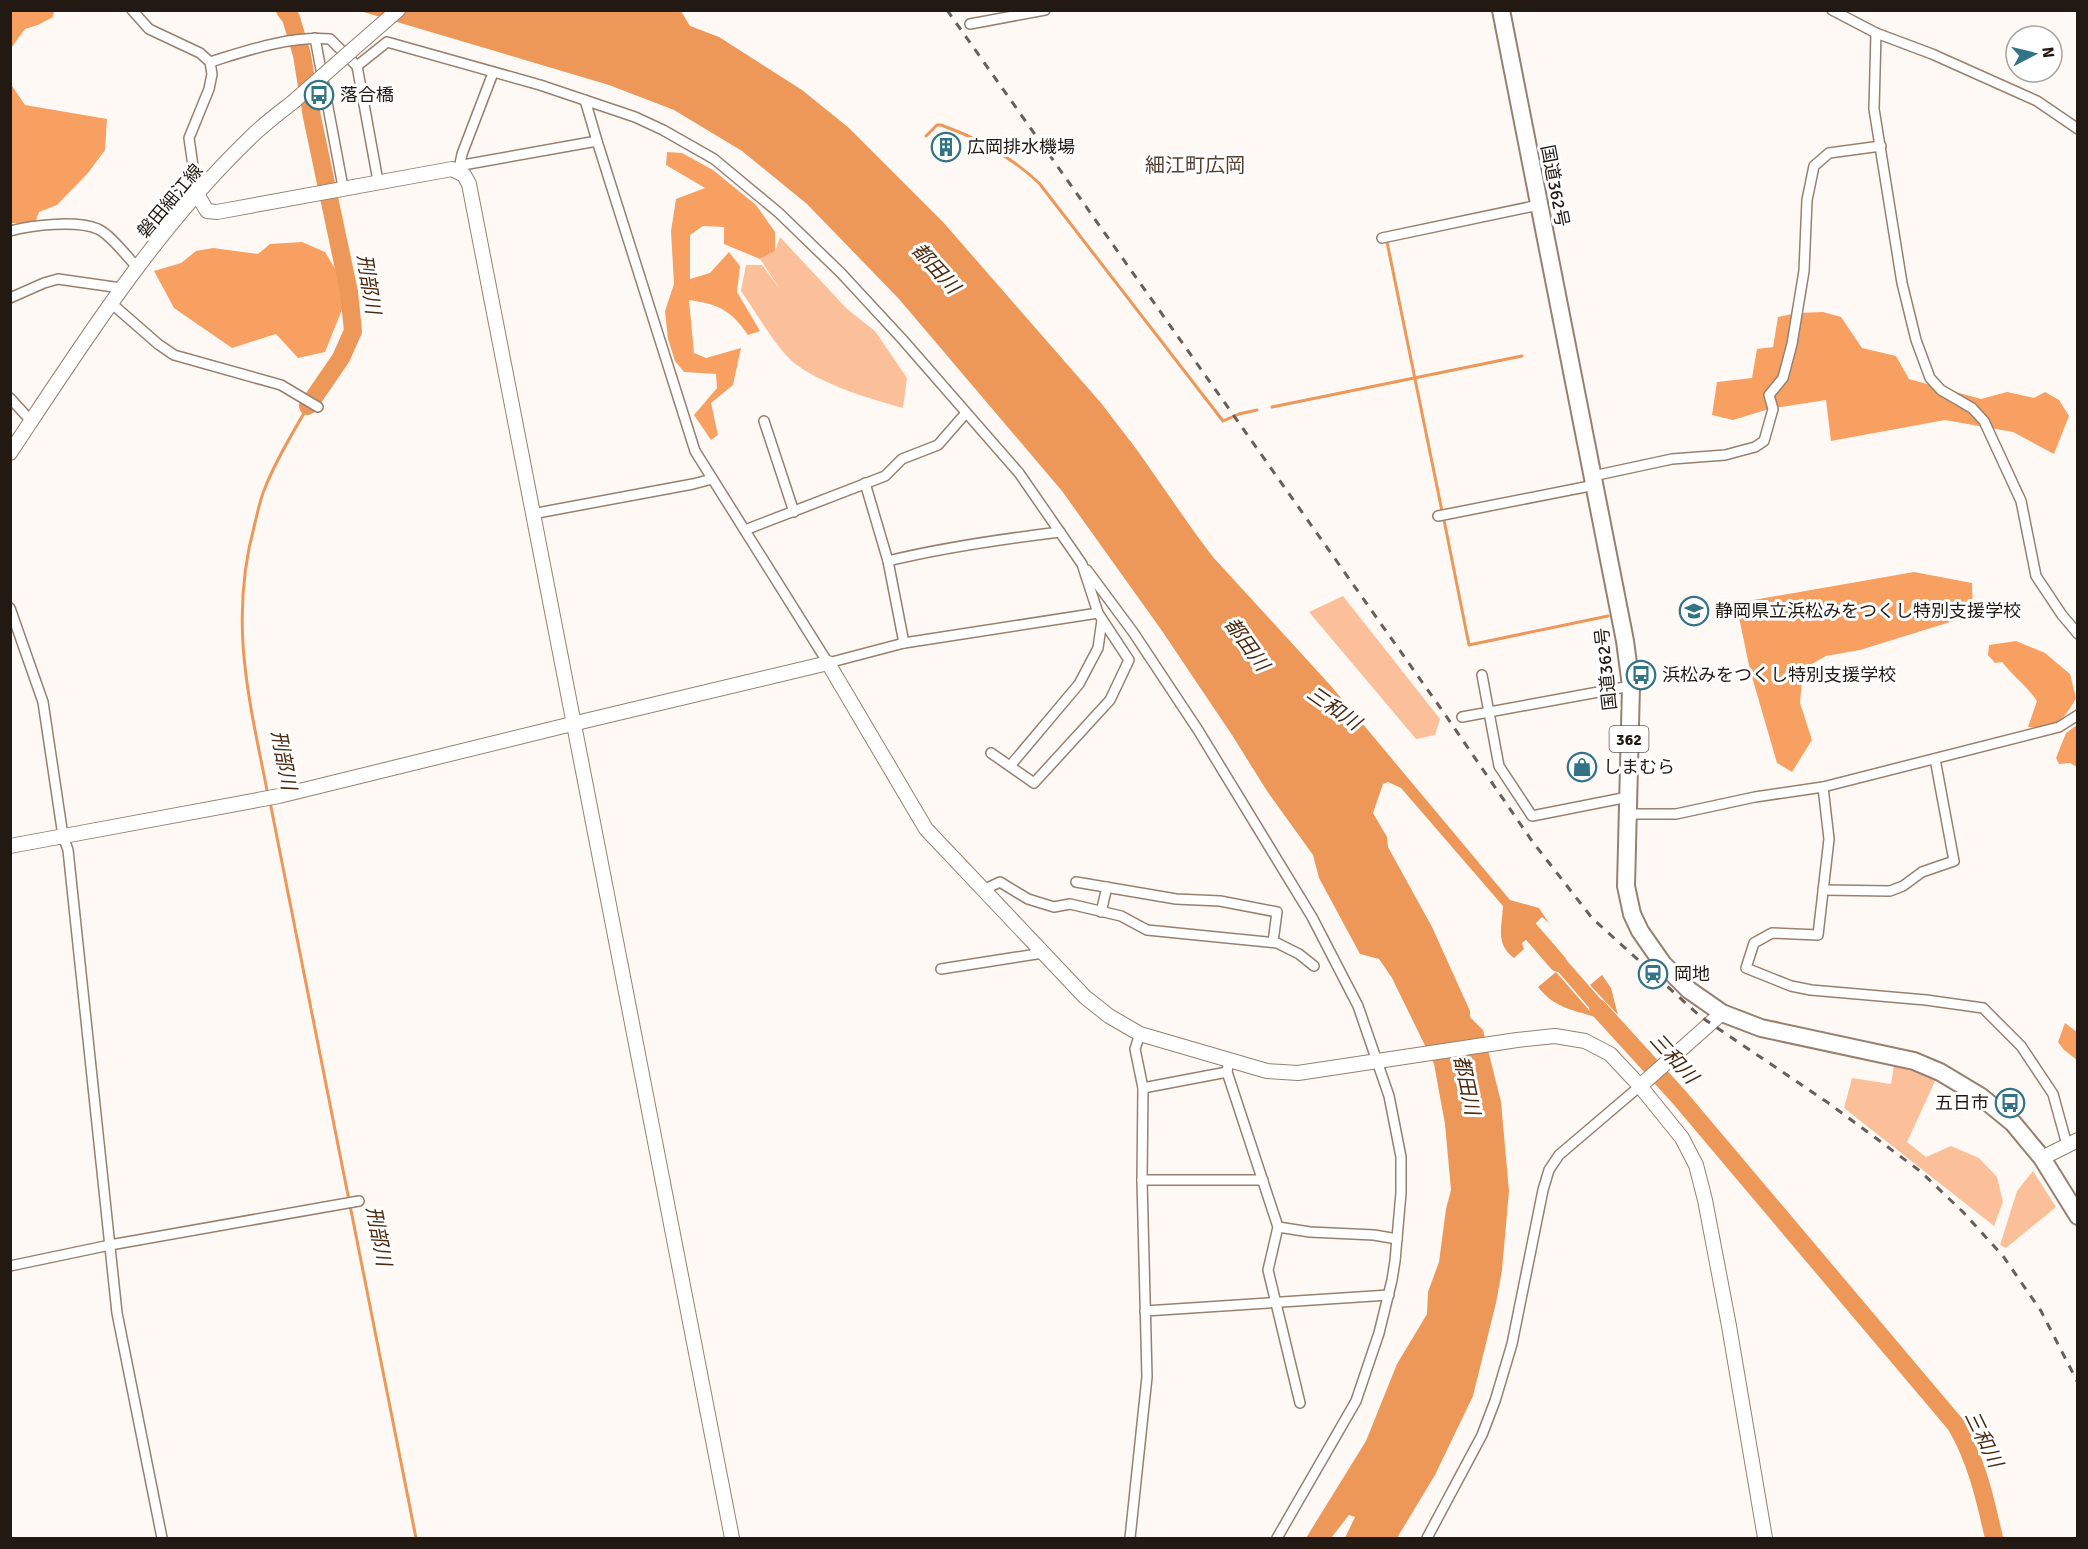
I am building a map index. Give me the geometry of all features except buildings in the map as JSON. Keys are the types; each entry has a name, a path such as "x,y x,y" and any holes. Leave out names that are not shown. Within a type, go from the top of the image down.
{"highway":[{"name":"国道362号","path":"1501,10 1625,641 1631,686 1626,886 1636,923 1663,964 1689,990 1722,1013 1761,1028 1914,1061 1940,1072 1980,1096 2013,1123 2042,1158 2078,1216"}],"street":[{"path":"132,10 149,28 200,53 210,62 212,74 209,89 189,138 197,194 207,211 217,212 452,169 464,175 469,184 732,1539"},
{"name":"磐田細江線","path":"10,453 121,288 197,194 252,136 399,10"},
{"path":"970,24 1045,10"},
{"path":"1832,10 1876,33 1932,54 2037,101 2078,129"},
{"path":"1876,33 1875,109 1902,283 1916,340 1929,378 1941,390 1972,408 1984,421 2021,501 2036,576 2062,615 2078,634"},
{"path":"313,38 343,188"},
{"path":"210,62 288,39 330,39 357,66 378,181"},
{"path":"357,66 387,42 540,85 635,117 714,159 779,213 841,273 1019,473 1082,564 1133,632 1198,730 1292,884 1359,1006 1380,1061 1401,1157 1401,1193 1392,1280 1356,1401 1277,1539"},
{"path":"459,171 462,154 493,73"},
{"path":"585,100 695,451 828,663 926,829 1085,997 1109,1016 1140,1034 1228,1066 1299,1073 1555,1036 1586,1041 1610,1054 1643,1083 1682,1138 1696,1165 1729,1326 1765,1539"},
{"path":"459,171 463,165 597,141"},
{"path":"1438,516 1594,481 1672,459 1725,455 1755,447 1764,441 1773,409 1769,395 1783,378 1792,344 1804,271 1807,200 1814,166 1829,153 1881,146"},
{"path":"1382,238 1539,205"},
{"path":"10,231 26,227 81,225 99,230 138,268"},
{"path":"10,298 58,279 121,288"},
{"path":"111,303 174,355 281,385 318,406"},
{"path":"10,398 31,421"},
{"path":"745,530 885,476 902,459 938,445 965,414"},
{"path":"764,421 794,512"},
{"path":"532,514 712,479"},
{"path":"865,483 888,561 904,643"},
{"path":"888,561 949,547 1060,532"},
{"path":"991,753 1034,783 1110,700 1129,660 1100,617 1082,564"},
{"path":"10,608 43,702 63,836 68,850 117,1313 162,1539"},
{"path":"10,846 279,796 904,643 1100,617"},
{"path":"1010,766 1079,684 1098,648 1100,617"},
{"path":"1482,675 1499,766 1532,816 1628,797"},
{"path":"1462,717 1631,686"},
{"path":"1627,814 1676,814 1755,797 1823,787 2059,727 2078,715"},
{"path":"1823,890 1890,891 1903,886 1922,872 1954,861 1935,759"},
{"path":"1823,787 1829,839 1818,935 1772,933 1754,943 1746,968 1791,986 1811,990 1926,999 1983,1008 2020,1046 2053,1094 2072,1143 2042,1158"},
{"path":"983,890 1000,882 1028,899 1054,907 1070,904 1121,916 1146,930 1273,942 1299,954 1314,966"},
{"path":"1076,882 1176,899 1220,901 1276,912 1273,942"},
{"path":"1101,912 1107,887"},
{"path":"941,969 1043,953"},
{"path":"1426,1539 1482,1435 1495,1401 1512,1344 1549,1170 1559,1155 1722,1013"},
{"path":"1130,1539 1147,1377 1142,1180 1143,1088 1135,1050 1140,1034"},
{"path":"1143,1088 1228,1066"},
{"path":"1228,1066 1278,1227 1268,1270 1300,1403"},
{"path":"1142,1180 1263,1180"},
{"path":"10,1266 110,1245 359,1201"},
{"path":"1278,1227 1397,1239"},
{"path":"1145,1311 1389,1295"}],"shaded area":[{"path":"11,10 54,11 53,17 25,29 11,48"},
{"path":"10,83 25,105 107,119 105,150 88,173 57,205 39,212 35,223 11,223"},
{"path":"667,152 682,153 713,170 756,205 775,232 775,251 760,259 724,244 724,227 703,226 690,235 690,279 710,273 729,252 740,266 737,292 760,331 748,335 730,314 716,306 689,300 694,353 706,358 741,348 733,385 711,403 718,435 711,440 694,415 717,388 716,374 684,372 675,361 668,339 665,311 674,284 671,231 676,199 705,188 666,165"},
{"path":"780,237 847,309 875,331 907,378 903,408 861,395 817,377 793,362 772,338 741,291 746,265 762,265 780,289 760,259 775,251"},
{"path":"302,242 325,252 349,292 325,352 298,358 276,334 232,348 174,308 154,271 181,263 196,251 213,248 258,254 270,244"},
{"path":"1823,312 1841,317 1862,348 1896,356 1909,379 1981,399 2007,392 2034,398 2045,392 2059,400 2069,416 2054,454 2013,432 1945,420 1831,441 1826,400 1769,409 1733,420 1712,415 1717,382 1752,378 1757,349 1773,347 1778,317 1797,313"},
{"path":"1914,572 1972,583 1973,615 1860,650 1826,656 1803,669 1800,703 1812,740 1792,772 1777,763 1750,670 1736,603"},
{"path":"1343,596 1440,719 1435,735 1416,739 1309,612"},
{"path":"2016,641 2045,653 2070,674 2076,698 2063,718 2052,725 2028,727 2037,701 2002,662 1995,663 1988,655 1989,645"},
{"path":"2077,725 2077,767 2070,763 2059,764 2056,758 2066,733"},
{"path":"2065,1023 2077,1032 2077,1060 2058,1042"},
{"path":"1894,1065 1936,1079 1907,1142 1926,1157 1951,1146 1979,1158 1997,1177 2003,1202 1994,1226 1844,1108 1852,1078 1891,1084"},
{"path":"2033,1171 2056,1207 2006,1248 2000,1245 2017,1191"}],"water":[{"name":"都田川","path":"360,11 681,11 690,26 719,37 802,90 849,128 943,222 1101,403 1213,557 1331,686 1510,900 1539,908 1549,923 1542,917 1535,924 1541,931 1522,943 1524,949 1514,958 1508,953 1502,941 1503,906 1401,788 1388,782 1383,784 1373,813 1387,837 1388,847 1432,927 1470,1011 1470,1017 1483,1030 1501,1102 1509,1191 1502,1270 1473,1396 1435,1475 1397,1538 1345,1538 1355,1517 1349,1515 1331,1538 1306,1538 1366,1441 1397,1364 1427,1314 1428,1292 1439,1262 1446,1209 1451,1190 1445,1124 1434,1064 1392,978 1379,959 1360,954 1319,878 1313,855 1267,791 1160,628 1062,491 899,299 807,204 742,151 674,110 609,85"},
{"path":"1548,939 1618,1019 1624,1037 1611,1022 1598,1018 1537,949"},
{"path":"1556,972 1595,1017 1570,1010 1544,994 1538,987"},
{"path":"1602,975 1611,988 1618,1015 1590,985"}],"waterway":[{"name":"刑部川","path":"285,10 291,18 302,55 312,117 349,292 353,331 341,358 308,406"},
{"path":"926,136 937,125 968,136 993,149 1039,183 1223,421 1257,410"},
{"path":"1387,242 1442,511"},
{"path":"1272,407 1522,356"},
{"name":"刑部川","path":"268,795 248,693 242,627 243,593 247,559 262,496 279,456 308,406"},
{"path":"1444,520 1469,645 1608,616"},
{"name":"刑部川","path":"270,802 416,1538"},
{"name":"三和川","path":"1519,918 1558,963"},
{"name":"三和川","path":"1598,1008 1679,1097 1956,1425 1975,1466 1994,1538"}],"railway":[{"path":"947,10 1532,841 1592,918 1701,1017 1873,1136 1920,1171 1963,1212 2003,1256 2041,1311 2078,1383"}],"place":[{"name":"落合橋","path":"319,95"},
{"name":"広岡排水機場","path":"946,147"},
{"name":"静岡県立浜松みをつくし特別支援学校","path":"1694,611"},
{"name":"浜松みをつくし特別支援学校","path":"1641,675"},
{"name":"しまむら","path":"1582,767"},
{"name":"岡地","path":"1653,974"},
{"name":"五日市","path":"2010,1103"}],"district":[{"name":"細江町広岡","path":"1195,165"}]}
